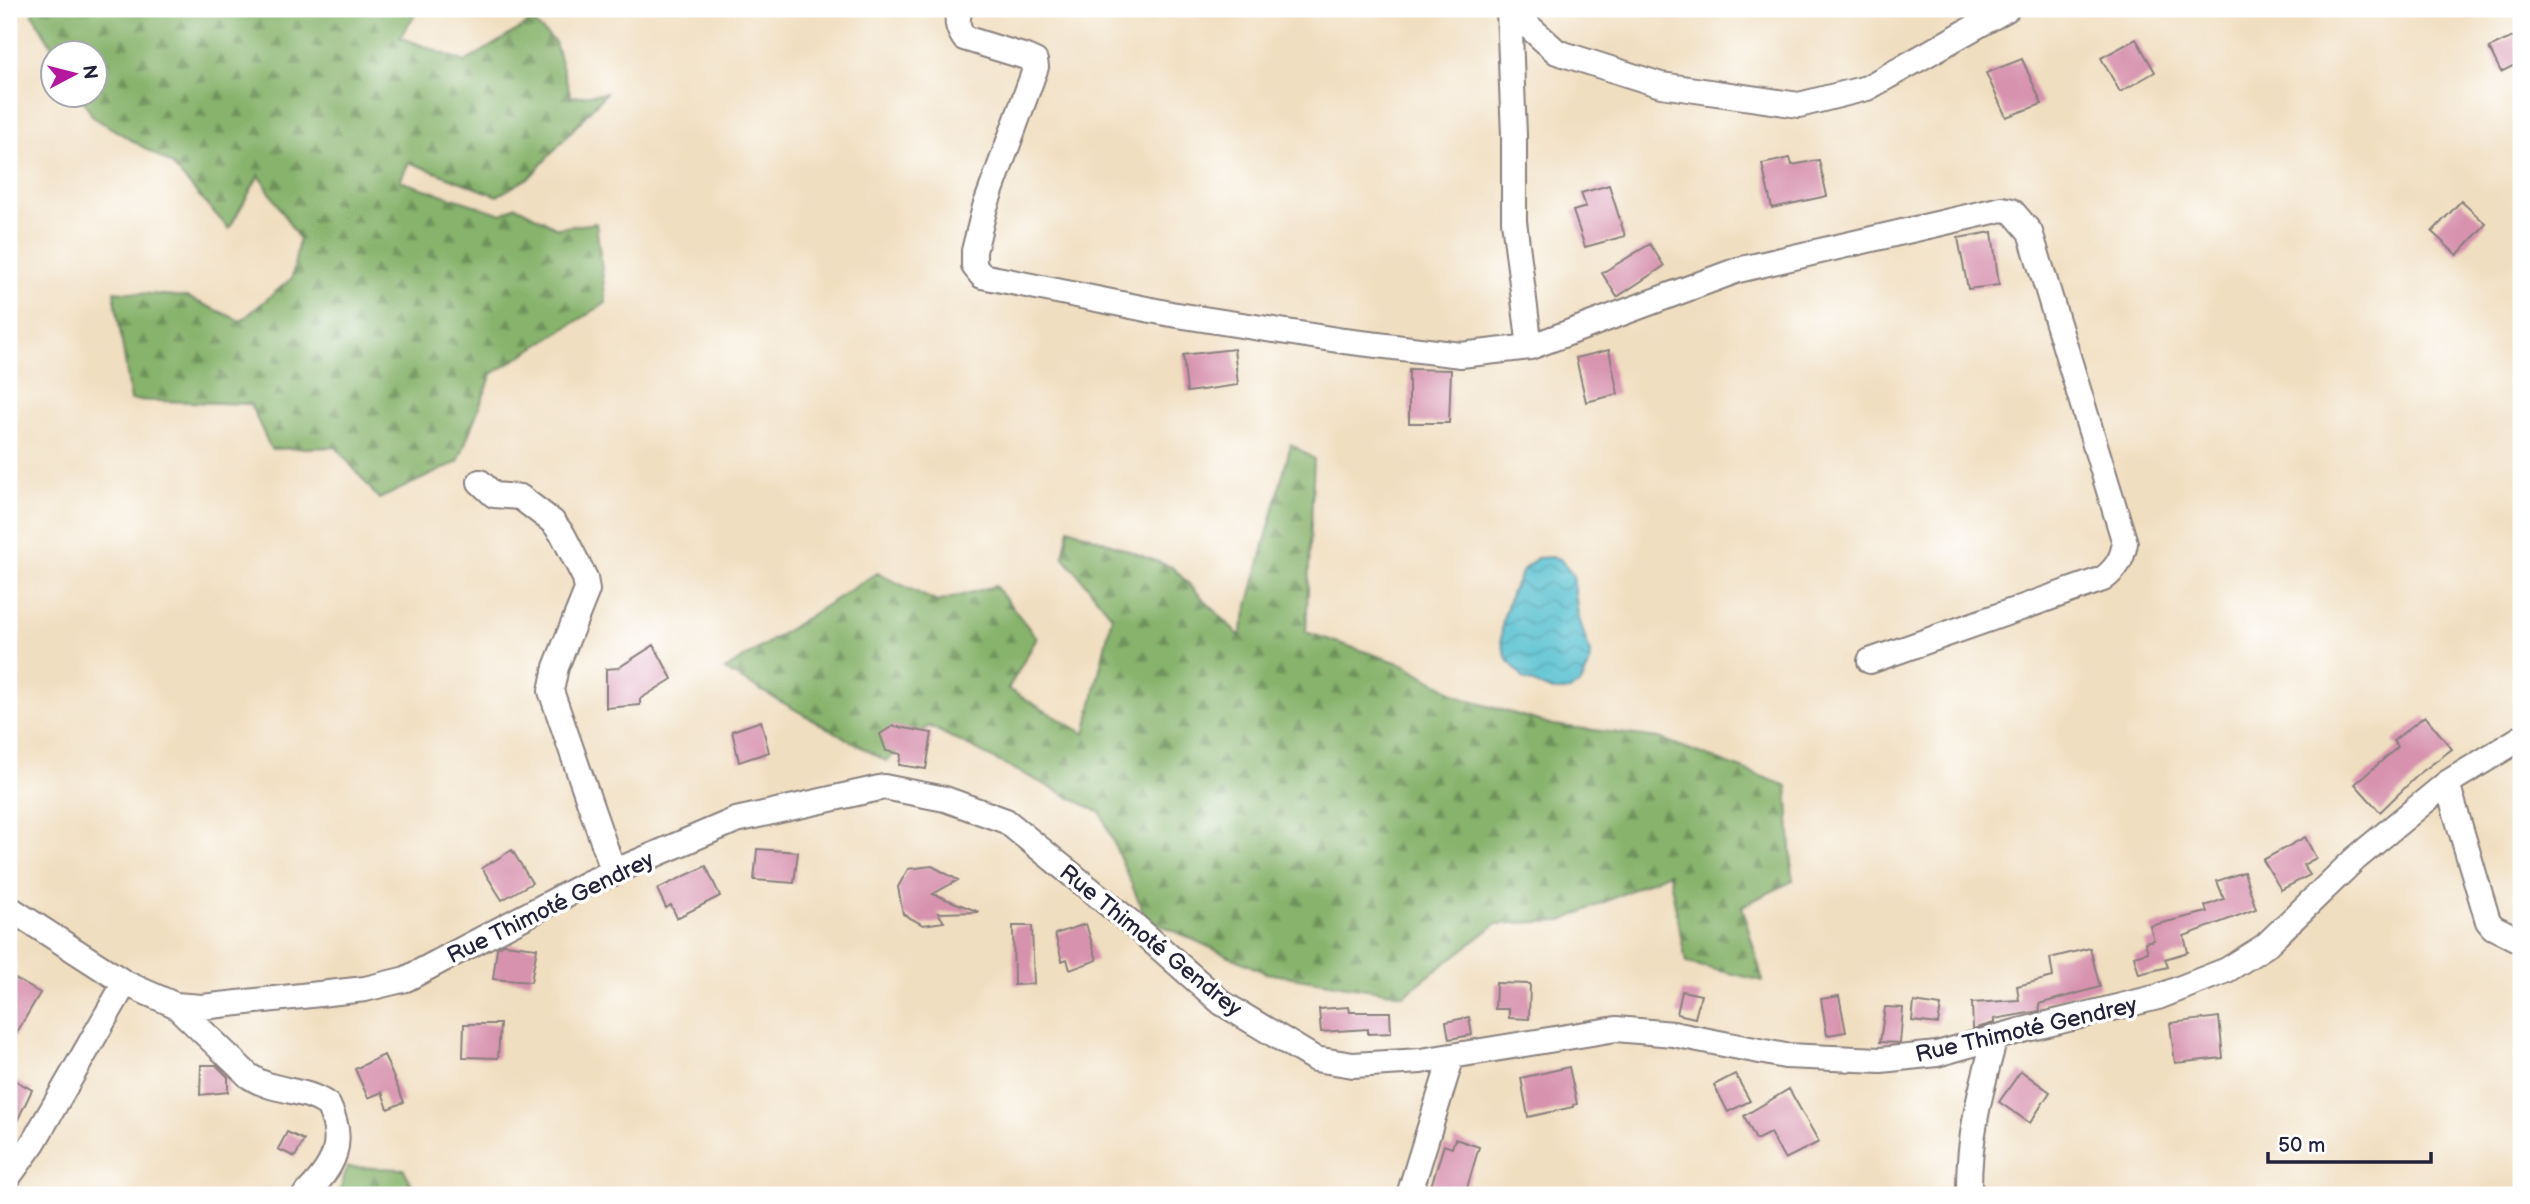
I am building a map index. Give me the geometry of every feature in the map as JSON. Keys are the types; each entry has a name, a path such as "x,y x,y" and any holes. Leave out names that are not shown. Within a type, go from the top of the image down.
{"street":[{"path":"960,9 958,28 964,38 1026,57 1035,61 1036,67 985,207 976,240 974,266 982,276 1171,314 1344,341 1461,355 1531,347 1738,270 2002,209 2012,211 2029,232 2125,543 2122,556 2115,569 2103,579 1870,661"},
{"path":"1509,9 1514,221 1531,347"},
{"path":"1520,9 1526,24 1556,52 1661,85 1799,105 1867,88 2007,9"},
{"path":"480,482 494,495 520,497 553,522 563,535 584,578 587,590 556,667 551,691 614,873"},
{"name":"Rue Thimoté Gendrey","path":"9,908 125,983 175,1005 202,1007 365,989 406,979 588,883 736,820 884,787 944,799 1006,821 1135,926 1222,1003 1299,1052 1315,1059 1353,1065 1421,1061 1616,1029 1673,1034 1785,1056 1881,1060 1937,1054 2158,997 2227,970 2265,946 2355,859 2447,783 2521,738"},
{"path":"2447,783 2488,921 2493,927 2521,941"},
{"path":"9,1176 33,1143 125,983"},
{"path":"175,1005 249,1076 262,1085 308,1094 328,1105 337,1143 327,1171 305,1195"},
{"path":"1969,1195 1969,1149 1995,1038"},
{"path":"1409,1195 1452,1056"}],"green space":[{"path":"37,9 419,9 400,37 465,62 532,21 555,42 571,97 606,93 530,177 497,196 409,162 400,181 502,214 516,206 557,228 596,223 606,303 492,374 458,462 379,499 336,447 271,449 250,404 131,400 114,291 187,297 241,321 292,278 299,239 259,175 229,229 171,164 93,117 88,108 108,108 108,38 47,38 32,13"},
{"path":"1291,444 1314,459 1306,632 1405,665 1464,699 1553,725 1659,738 1787,786 1793,881 1742,906 1763,981 1686,963 1669,873 1562,921 1496,924 1404,995 1266,973 1146,918 1101,813 929,726 886,761 725,670 877,573 937,602 995,586 1037,638 1008,689 1085,734 1112,616 1063,556 1069,528 1172,567 1240,636"},
{"path":"347,1167 404,1169 416,1195 339,1195"}],"water":[{"path":"1537,558 1560,559 1573,576 1578,615 1590,653 1589,666 1581,683 1568,691 1552,691 1524,679 1507,659 1501,640 1503,619 1512,591 1524,569"}],"building":[{"path":"2521,33 2521,62 2501,72 2489,48"},
{"path":"2136,39 2155,72 2120,92 2101,58"},
{"path":"2022,59 2042,104 2006,117 1986,73"},
{"path":"1790,158 1792,165 1819,160 1827,196 1772,208 1762,164"},
{"path":"1609,185 1625,236 1585,247 1573,211 1586,207 1581,193"},
{"path":"2461,201 2486,224 2457,255 2432,232"},
{"path":"1992,232 1999,285 1968,289 1958,238"},
{"path":"1650,244 1664,266 1617,297 1602,273"},
{"path":"1234,349 1238,385 1187,392 1183,355"},
{"path":"1609,350 1618,394 1586,402 1576,358"},
{"path":"1409,369 1451,370 1449,423 1409,423"},
{"path":"654,645 672,679 640,699 640,705 606,708 606,669 618,668"},
{"path":"2425,716 2452,749 2419,774 2380,812 2355,784 2398,747 2393,741"},
{"path":"761,721 769,752 739,762 732,731"},
{"path":"893,726 932,733 926,769 899,765 901,754 886,751 880,734"},
{"path":"2305,837 2316,858 2303,865 2310,875 2281,890 2263,860"},
{"path":"757,849 798,852 794,883 754,880"},
{"path":"512,850 532,883 502,900 482,868"},
{"path":"706,866 720,896 677,918 671,905 666,908 657,889"},
{"path":"932,866 958,880 933,894 979,912 938,913 944,922 923,925 903,914 898,887 908,869"},
{"path":"2244,872 2256,909 2184,936 2188,952 2165,959 2168,967 2139,974 2134,956 2148,952 2145,942 2154,940 2150,926 2207,912 2205,906 2224,899 2217,881"},
{"path":"1086,924 1097,960 1070,970 1067,959 1062,961 1055,934"},
{"path":"1013,926 1032,926 1034,984 1014,985"},
{"path":"504,944 537,948 531,982 493,979 497,948"},
{"path":"2090,948 2100,987 2039,1004 2040,1011 1994,1019 1994,1023 1973,1029 1972,1003 2019,1000 2017,986 2053,977 2050,958"},
{"path":"9,975 40,993 9,1046"},
{"path":"1496,983 1530,984 1529,1019 1509,1018 1509,1009 1495,1009"},
{"path":"1682,991 1701,995 1695,1018 1677,1014"},
{"path":"1839,996 1846,1032 1827,1035 1821,999"},
{"path":"1914,1002 1941,1006 1938,1024 1912,1021"},
{"path":"1349,1007 1350,1012 1390,1012 1391,1033 1368,1034 1368,1029 1321,1032 1319,1009"},
{"path":"1885,1007 1903,1008 1900,1043 1880,1042"},
{"path":"1469,1017 1472,1035 1449,1039 1446,1022"},
{"path":"2219,1017 2223,1058 2175,1063 2170,1023"},
{"path":"464,1024 500,1024 498,1058 463,1057"},
{"path":"384,1055 404,1102 388,1109 382,1092 368,1098 355,1069"},
{"path":"201,1065 216,1065 228,1077 228,1092 200,1095"},
{"path":"1569,1067 1577,1104 1528,1117 1521,1078"},
{"path":"2021,1071 2050,1092 2030,1123 1999,1102"},
{"path":"1735,1074 1750,1101 1728,1112 1714,1085"},
{"path":"9,1077 32,1090 9,1138"},
{"path":"1789,1089 1819,1142 1785,1159 1770,1133 1756,1140 1744,1116"},
{"path":"287,1132 304,1140 295,1157 278,1149"},
{"path":"1455,1139 1479,1147 1465,1195 1431,1186 1444,1145 1452,1148"}]}
